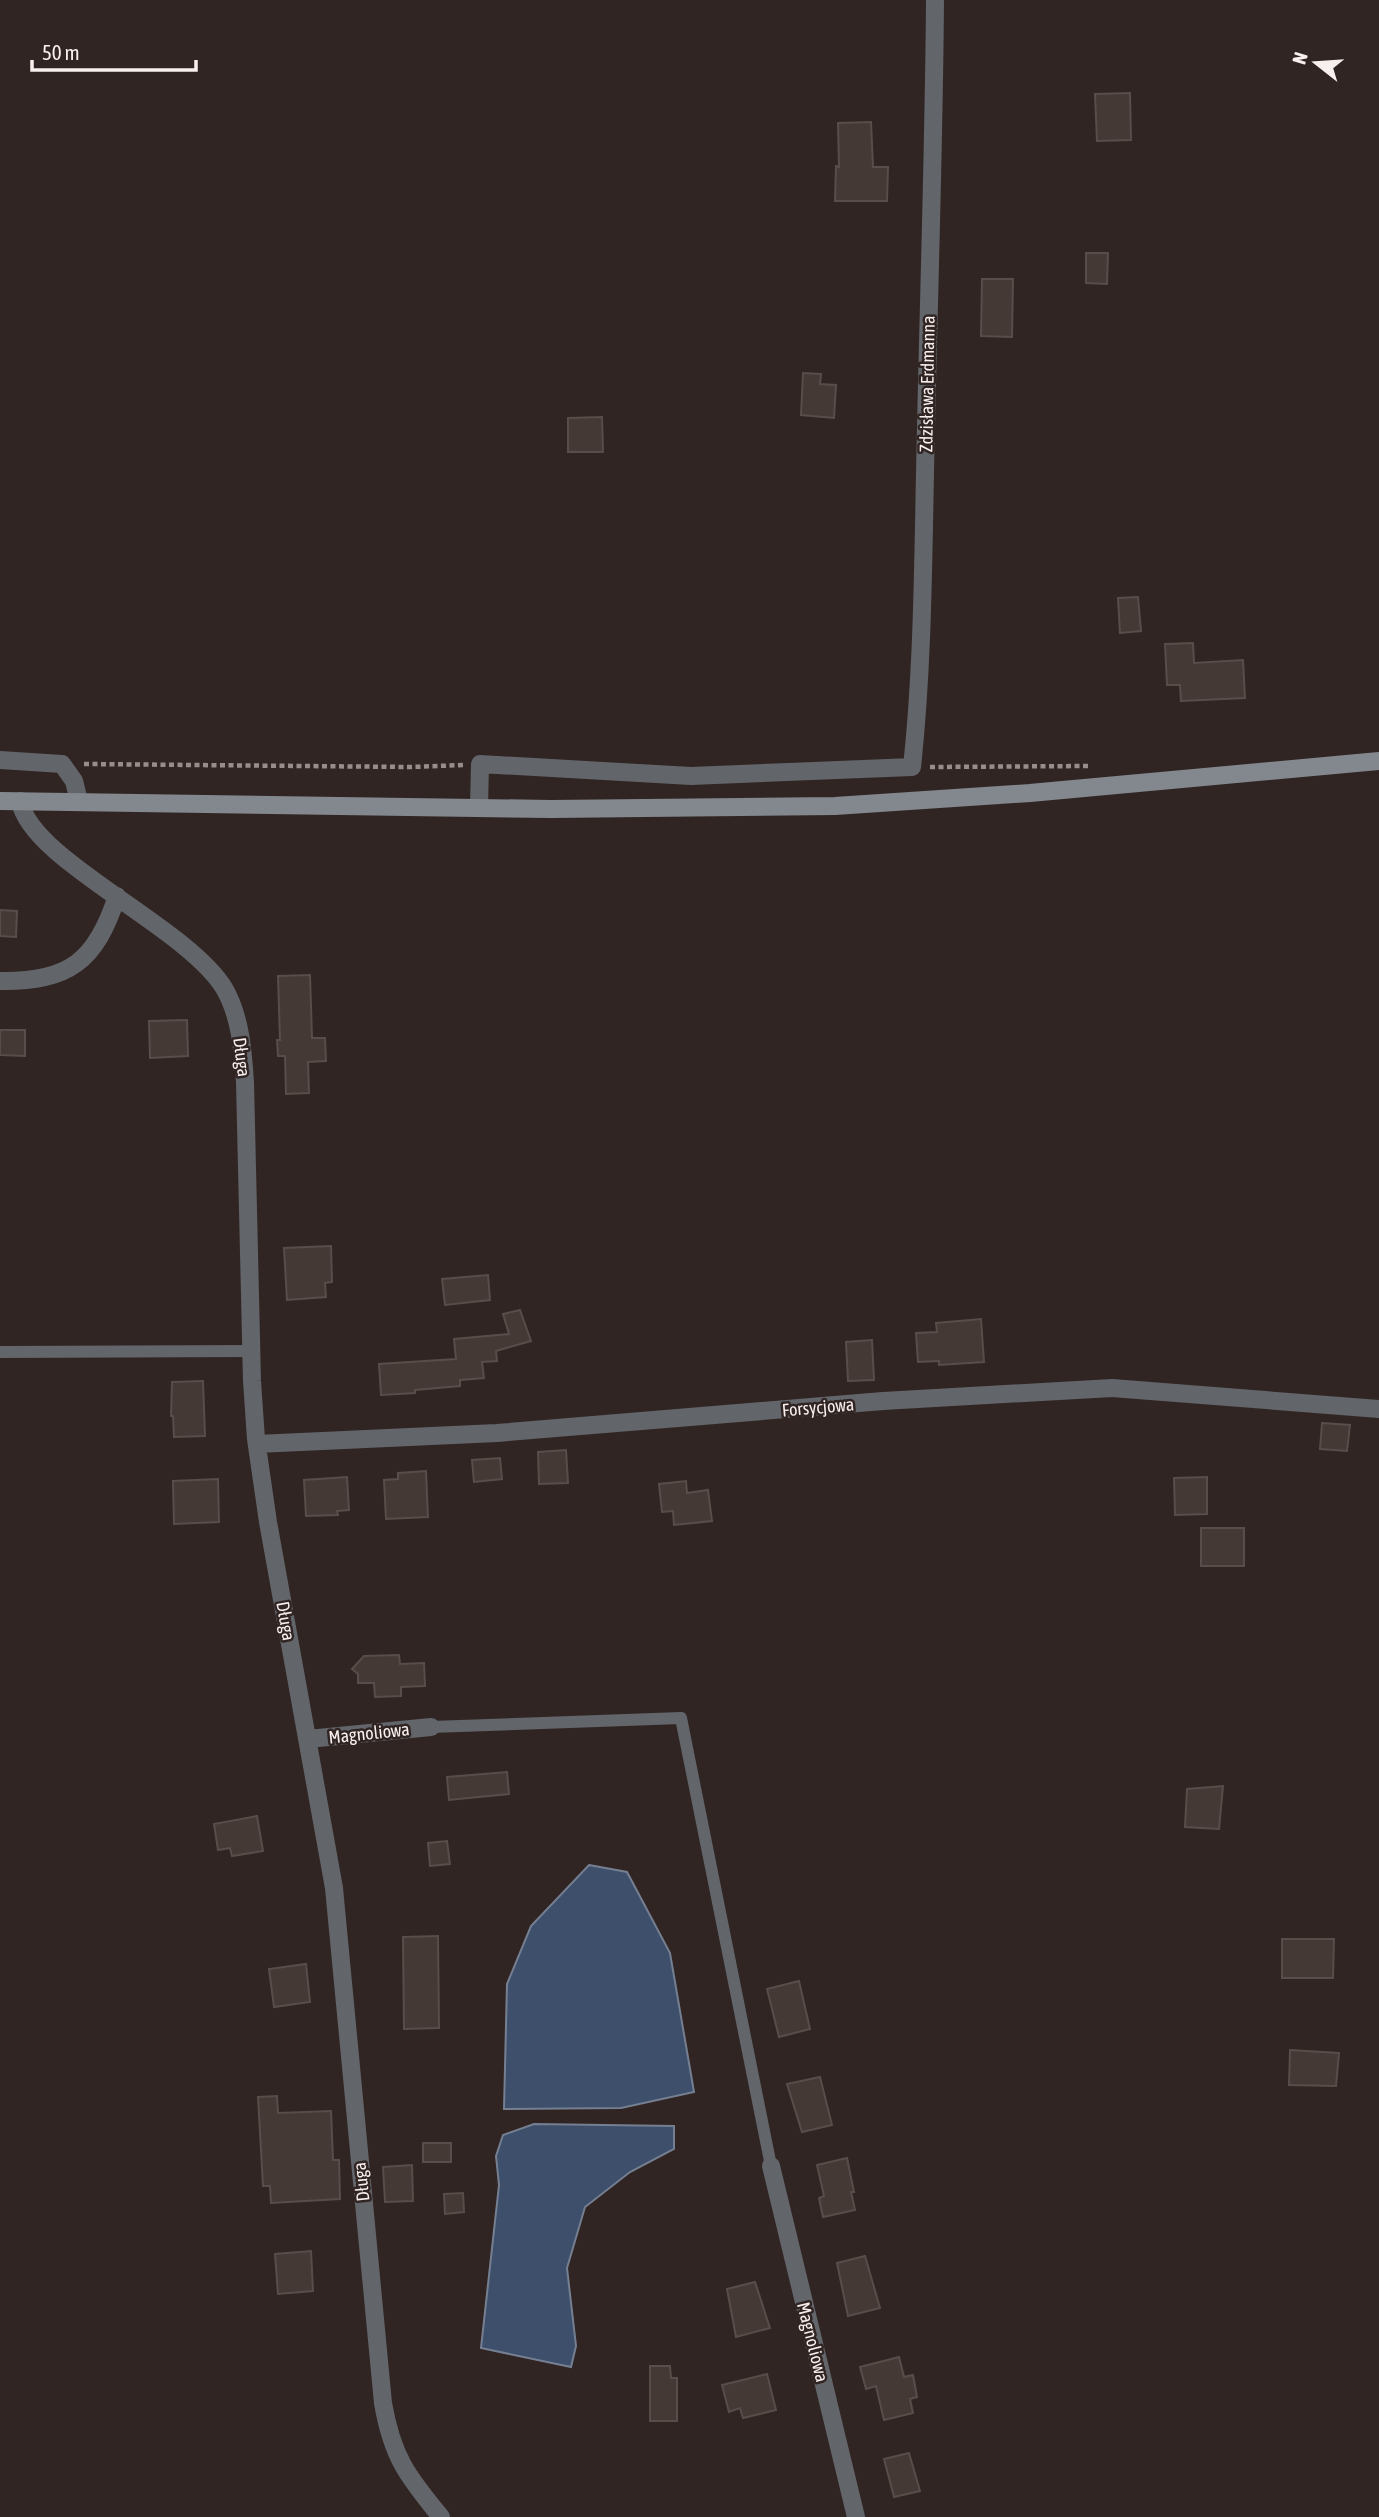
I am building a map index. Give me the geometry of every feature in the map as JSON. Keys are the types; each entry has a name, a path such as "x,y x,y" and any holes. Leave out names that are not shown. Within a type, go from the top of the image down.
{"main road":[{"path":"0,801 479,808 835,806 1030,793 1379,761"}],"street":[{"name":"Zdzisława Erdmanna","path":"912,767 916,734 922,584 935,0"},
{"path":"0,760 62,764 74,781 79,801"},
{"path":"479,808 480,764 691,776 912,767"},
{"name":"Długa","path":"20,801 22,813 32,828 77,867 150,919 207,967 223,987 234,1010 245,1082 251,1351 257,1444 268,1522 334,1888 383,2403 393,2448 413,2483 440,2517"},
{"path":"0,981 52,976 82,960 100,939 117,896"},
{"name":"Forsycjowa","path":"257,1444 497,1433 883,1401 1100,1388 1379,1409"},
{"name":"Magnoliowa","path":"308,1739 431,1727"},
{"name":"Magnoliowa","path":"771,2166 856,2517"}],"lane":[{"path":"0,1352 251,1351"},
{"path":"431,1727 681,1718 771,2166"}],"path":[{"path":"62,764 411,767 480,764"},
{"path":"912,767 1092,766"}],"water":[{"path":"589,1865 627,1872 670,1953 694,2092 621,2108 504,2109 507,1984 531,1926"},
{"path":"534,2124 674,2126 674,2149 630,2172 585,2207 567,2268 576,2346 571,2367 481,2348 499,2185 496,2156 503,2135"}],"building":[{"path":"1130,93 1131,140 1097,141 1095,94"},
{"path":"871,122 873,167 888,167 887,201 835,201 836,166 839,167 838,123"},
{"path":"1086,253 1108,253 1107,284 1086,283"},
{"path":"982,279 1013,279 1012,337 981,336"},
{"path":"803,373 821,374 820,384 836,385 834,418 801,415"},
{"path":"602,417 603,452 568,452 568,418"},
{"path":"1138,597 1141,631 1120,633 1118,598"},
{"path":"1193,643 1194,663 1243,660 1245,698 1181,701 1180,685 1167,685 1165,644"},
{"path":"0,910 17,911 16,937 0,936"},
{"path":"310,975 312,1038 325,1038 326,1061 308,1062 309,1093 286,1094 285,1056 278,1056 278,976"},
{"path":"187,1020 188,1056 150,1058 149,1021"},
{"path":"0,1030 25,1030 25,1056 0,1055"},
{"path":"331,1246 332,1282 325,1283 326,1297 287,1300 284,1248"},
{"path":"488,1275 490,1300 445,1305 442,1279"},
{"path":"520,1310 531,1341 496,1351 497,1361 482,1362 484,1378 460,1380 460,1386 381,1395 379,1364 456,1359 454,1339 509,1334 503,1314"},
{"path":"981,1319 984,1362 939,1365 939,1361 918,1362 916,1333 937,1332 936,1323"},
{"path":"872,1340 874,1380 848,1381 846,1342"},
{"path":"203,1381 205,1436 174,1437 171,1416 172,1382"},
{"path":"1322,1423 1350,1425 1347,1451 1320,1449"},
{"path":"566,1450 568,1483 539,1484 538,1452"},
{"path":"500,1458 502,1479 474,1482 472,1460"},
{"path":"426,1471 428,1517 386,1519 384,1480 398,1479 398,1473"},
{"path":"347,1477 349,1510 337,1511 338,1515 306,1516 304,1480"},
{"path":"1207,1477 1207,1514 1175,1515 1174,1478"},
{"path":"218,1479 219,1522 174,1524 173,1481"},
{"path":"686,1481 687,1493 708,1490 712,1521 674,1525 673,1511 662,1512 659,1484"},
{"path":"1201,1528 1244,1528 1244,1566 1201,1566"},
{"path":"399,1655 400,1664 424,1663 425,1686 401,1687 401,1696 375,1697 374,1683 358,1683 358,1674 352,1669 364,1656"},
{"path":"507,1772 509,1794 449,1800 447,1777"},
{"path":"1223,1786 1219,1829 1185,1827 1187,1789"},
{"path":"257,1816 263,1851 232,1856 230,1848 218,1850 214,1824"},
{"path":"447,1841 450,1864 430,1866 428,1843"},
{"path":"438,1936 439,2028 404,2029 403,1937"},
{"path":"1282,1939 1334,1939 1333,1978 1282,1978"},
{"path":"306,1964 310,2002 274,2007 269,1969"},
{"path":"799,1981 810,2029 779,2037 767,1989"},
{"path":"1290,2050 1339,2053 1336,2086 1289,2085"},
{"path":"820,2077 832,2125 802,2132 787,2084"},
{"path":"277,2096 278,2113 331,2111 333,2160 339,2160 340,2199 271,2203 270,2186 263,2186 258,2097"},
{"path":"423,2143 451,2143 451,2162 423,2162"},
{"path":"847,2158 855,2210 823,2217 819,2198 824,2196 817,2165"},
{"path":"412,2165 413,2201 385,2202 383,2167"},
{"path":"463,2193 464,2212 445,2214 444,2194"},
{"path":"311,2251 313,2291 278,2294 275,2254"},
{"path":"865,2256 880,2308 848,2316 837,2263"},
{"path":"755,2282 770,2328 736,2337 727,2289"},
{"path":"899,2357 904,2377 913,2375 917,2397 910,2399 913,2413 884,2420 876,2386 866,2389 860,2367"},
{"path":"650,2366 670,2366 671,2378 677,2378 677,2421 650,2421"},
{"path":"767,2374 776,2410 743,2418 740,2408 729,2412 722,2385"},
{"path":"909,2453 920,2491 894,2497 884,2459"}]}
